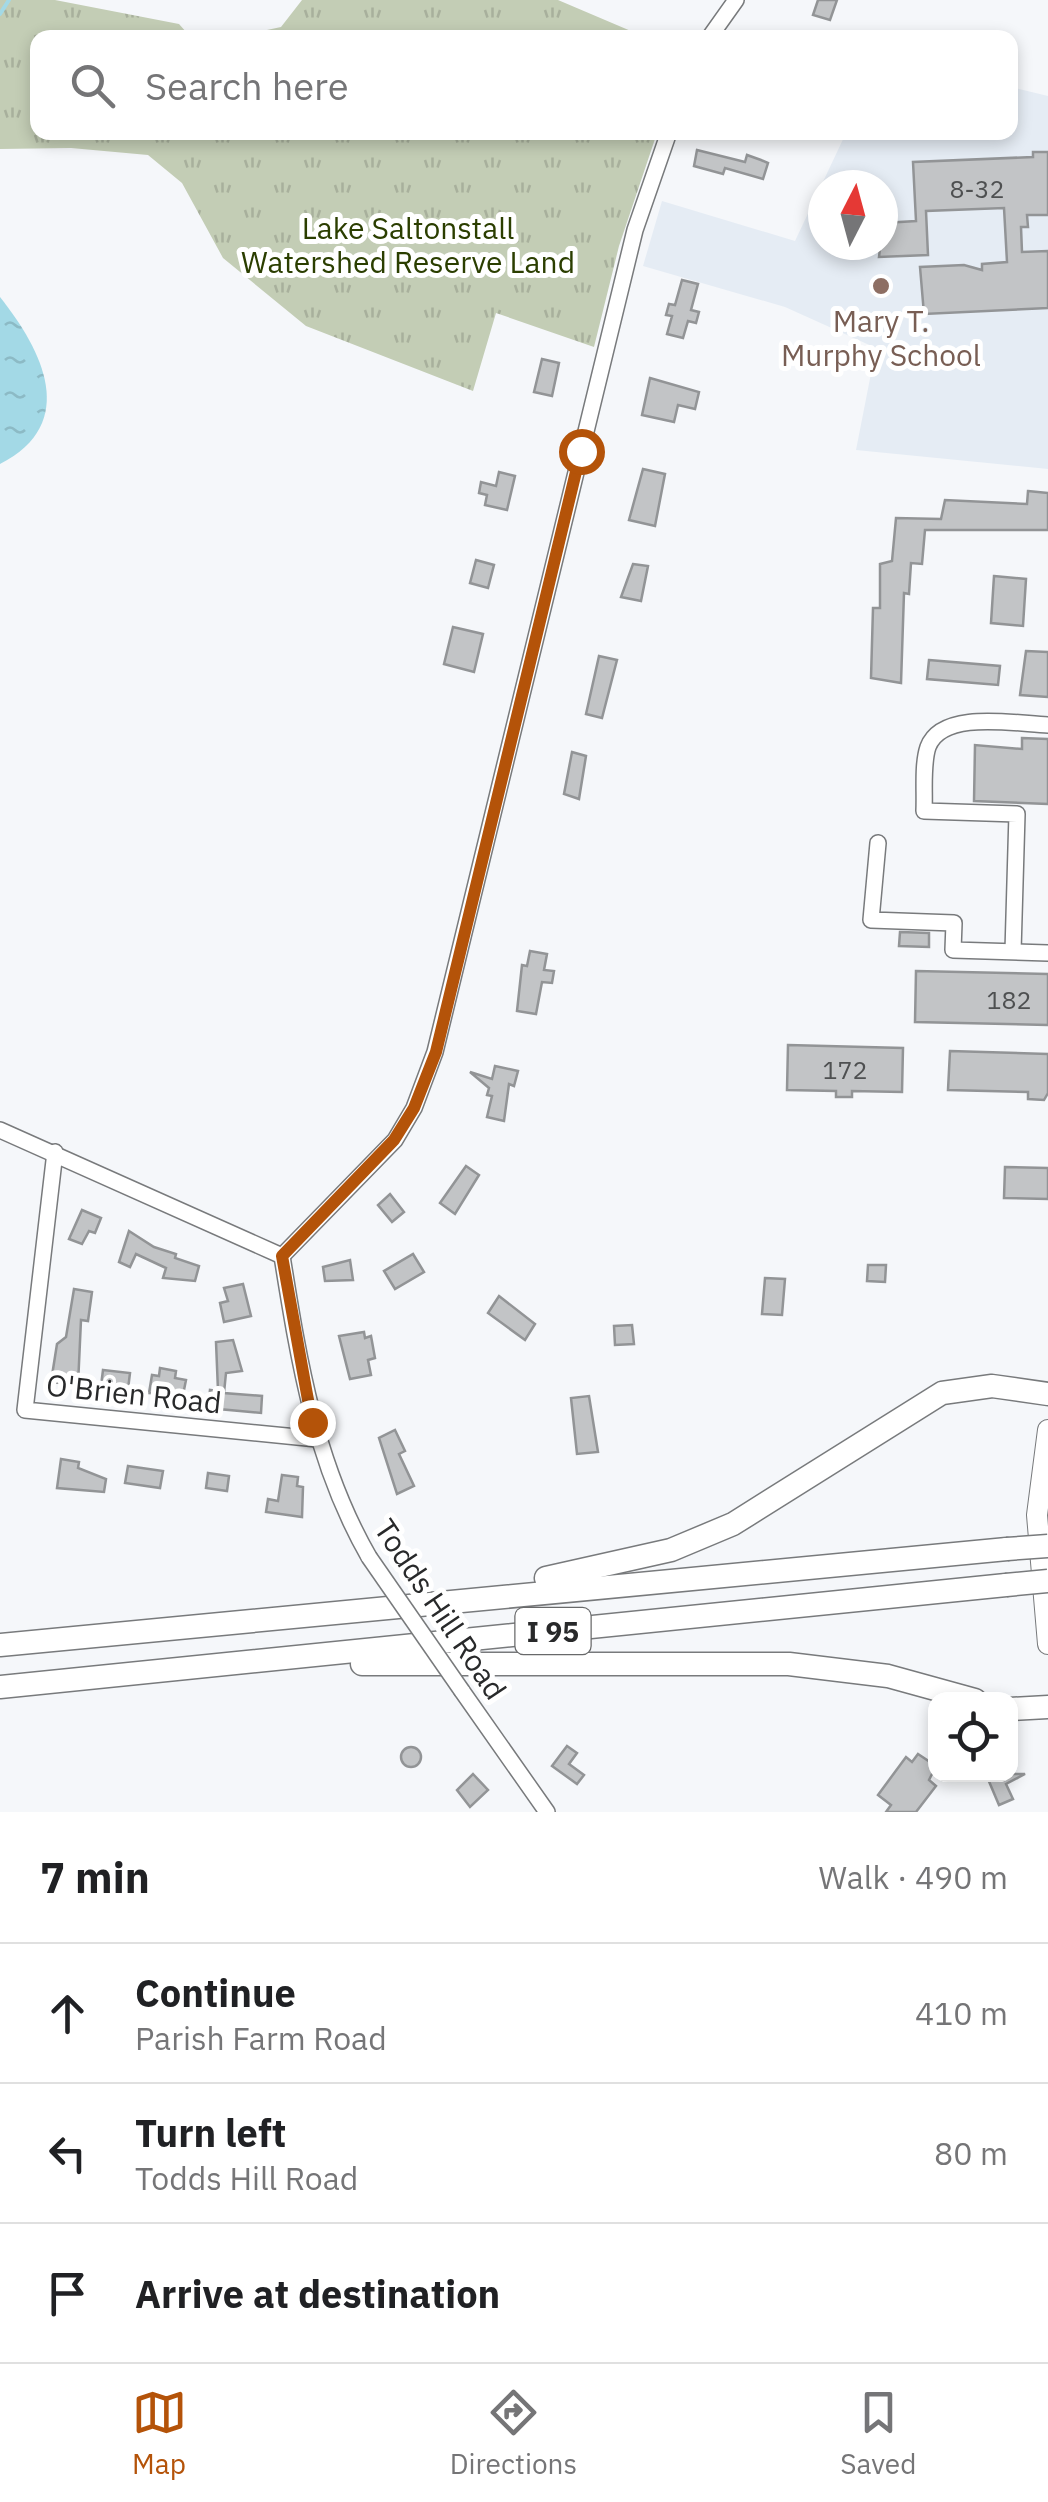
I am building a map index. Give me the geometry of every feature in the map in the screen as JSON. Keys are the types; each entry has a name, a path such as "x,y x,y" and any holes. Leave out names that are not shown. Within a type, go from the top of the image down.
{"highway":[{"path":"256,1620 582,1573 672,1550 734,1524 942,1394 992,1386 1048,1394"},
{"name":"I 95","path":"0,1645 1048,1546"},
{"name":"I 95","path":"0,1687 1048,1580"},
{"path":"99,1678 363,1664 733,1662 888,1676 947,1692"},
{"path":"1018,1709 1048,1707"}],"main road":[{"path":"1048,1430 1037,1515 1048,1644"}],"street":[{"path":"715,30 736,0"},
{"path":"0,1130 282,1256 394,1140 414,1108 436,1052 635,230 666,140"},
{"path":"1013,951 1017,814 924,811 928,748 938,732 977,723 1048,725"},
{"path":"878,843 871,920 954,923 953,950 1048,953"},
{"name":"O'Brien Road","path":"55,1152 25,1410 317,1439"},
{"name":"Todds Hill Road","path":"282,1256 317,1439 340,1500 369,1557 547,1812"}],"shaded area":[{"name":"Mary T. Murphy School","path":"1018,89 1048,96 1048,469 856,450 876,348 785,307 643,266 662,201 795,241 808,213 808,260 898,260 898,170 829,170 843,140 1018,140"}],"green space":[{"name":"Lake Saltonstall Watershed Reserve Land","path":"0,0 55,0 179,24 184,30 30,30 30,140 655,140 619,246 594,347 496,313 473,391 306,326 223,258 182,183 148,155 71,148 0,149"},
{"name":"Lake Saltonstall Watershed Reserve Land","path":"302,0 558,0 629,30 267,30 281,27"}],"water":[{"path":"0,297 40,362 46,407 40,428 25,447 0,464"}],"building":[{"path":"818,0 837,0 830,20 813,15"},
{"path":"697,150 745,162 747,155 768,163 763,179 725,168 723,174 694,166"},
{"path":"1033,152 1048,152 1048,215 1027,215 1028,227 1021,227 1022,252 1048,251 1048,308 924,314 920,267 964,265 982,270 982,264 1007,262 1004,208 926,211 928,255 898,256 898,222 916,221 913,162 1033,157"},
{"path":"682,280 698,284 691,310 699,312 696,323 688,321 683,338 667,334 672,316 666,315 669,304 675,305"},
{"path":"542,359 559,363 552,396 534,392"},
{"path":"650,378 699,392 695,409 678,405 674,422 642,415"},
{"path":"643,469 665,474 655,526 629,520"},
{"path":"499,472 515,476 507,510 485,505 487,495 479,493 481,482 496,486"},
{"path":"1028,491 1048,493 1048,530 925,530 922,564 911,563 909,594 904,593 901,683 871,678 873,608 880,608 880,564 892,561 896,518 941,519 945,500 1027,504"},
{"path":"476,560 494,565 488,588 470,583"},
{"path":"633,564 648,566 641,601 621,597"},
{"path":"994,576 1026,579 1023,626 991,623"},
{"path":"453,627 483,634 474,672 444,664"},
{"path":"1026,651 1048,652 1048,697 1020,695"},
{"path":"599,656 617,660 602,718 586,714"},
{"path":"929,660 1000,666 998,685 927,679"},
{"path":"1022,738 1048,739 1048,804 974,801 975,745 1022,749"},
{"path":"572,752 586,756 579,799 564,794"},
{"path":"900,932 929,933 929,947 899,946"},
{"path":"530,951 547,954 544,970 554,971 552,983 542,982 536,1014 517,1011 522,965 527,966"},
{"path":"916,971 1048,974 1048,1025 915,1022"},
{"path":"788,1045 903,1048 902,1092 852,1091 852,1097 836,1097 836,1091 787,1090"},
{"path":"950,1051 1048,1054 1048,1093 1044,1100 1028,1099 1028,1092 948,1090"},
{"path":"495,1066 518,1071 514,1086 509,1084 504,1121 487,1117 492,1096 487,1095 489,1088 470,1072 492,1079"},
{"path":"466,1166 479,1175 455,1214 440,1203"},
{"path":"1005,1167 1048,1168 1048,1199 1004,1198"},
{"path":"390,1194 404,1212 392,1222 378,1205"},
{"path":"82,1210 101,1218 95,1233 89,1231 82,1244 69,1239"},
{"path":"129,1231 154,1247 176,1254 175,1258 199,1266 195,1281 163,1278 166,1268 136,1254 130,1267 119,1262"},
{"path":"413,1254 424,1272 395,1289 384,1271"},
{"path":"350,1260 353,1280 325,1281 323,1267"},
{"path":"868,1265 886,1265 885,1282 867,1281"},
{"path":"765,1278 785,1279 782,1315 762,1314"},
{"path":"243,1284 251,1316 224,1322 220,1303 228,1301 224,1288"},
{"path":"74,1289 92,1292 88,1321 81,1320 78,1385 51,1382 57,1344 66,1337"},
{"path":"499,1296 535,1324 525,1340 488,1313"},
{"path":"632,1325 634,1344 615,1345 614,1326"},
{"path":"364,1332 365,1338 371,1336 375,1358 368,1360 371,1375 350,1379 339,1336"},
{"path":"233,1340 242,1371 226,1373 224,1393 262,1396 261,1413 208,1408 210,1390 218,1391 216,1342"},
{"path":"160,1368 176,1371 175,1378 186,1380 183,1395 149,1393 152,1375 159,1376"},
{"path":"103,1370 130,1373 128,1389 101,1386"},
{"path":"589,1396 598,1452 577,1454 571,1398"},
{"path":"395,1430 405,1451 399,1454 414,1486 397,1494 379,1438"},
{"path":"61,1459 79,1462 78,1468 106,1479 104,1492 57,1488"},
{"path":"128,1466 163,1471 160,1488 125,1483"},
{"path":"208,1473 229,1476 227,1491 206,1488"},
{"path":"282,1475 298,1477 297,1486 303,1487 302,1517 266,1512 268,1499 278,1501"},
{"path":"567,1746 577,1753 569,1764 584,1775 577,1784 552,1766"},
{"path":"411,1747 421,1757 411,1767 401,1757"},
{"path":"918,1754 928,1761 928,1782 936,1786 916,1812 886,1812 891,1805 878,1795 906,1757 912,1762"},
{"path":"473,1774 488,1790 470,1807 457,1790"},
{"path":"989,1782 1010,1782 1006,1784 1013,1799 999,1805"}],"waterway":[{"path":"0,14 9,0"}],"place":[{"name":"Mary T. Murphy School","path":"881,286"}],"route":[{"path":"312,1422 282,1256 394,1140 414,1108 436,1052 581,451"}]}
